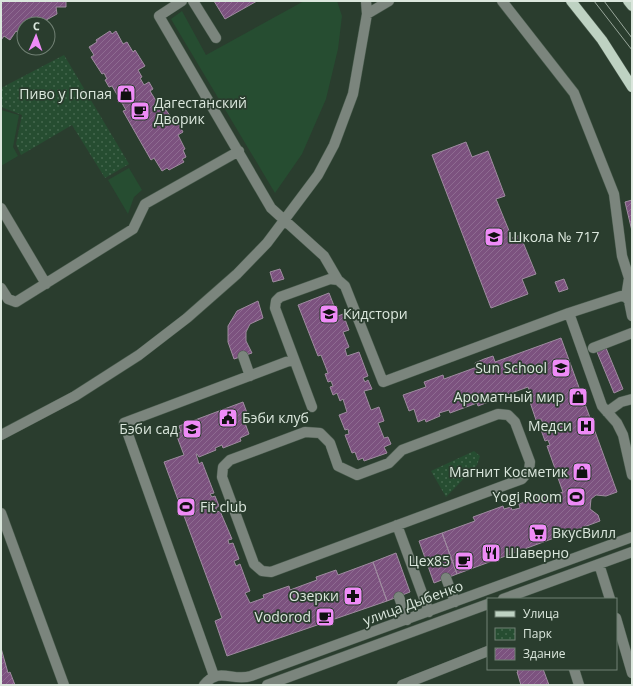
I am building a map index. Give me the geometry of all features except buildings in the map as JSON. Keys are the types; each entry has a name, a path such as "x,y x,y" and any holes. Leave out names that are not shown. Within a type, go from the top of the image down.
{"main road":[{"path":"571,1 602,40 632,87"},
{"path":"628,1 632,6"}],"street":[{"path":"182,1 159,16 271,208 324,256 338,280 345,286 383,382 568,313 621,296 626,297"},
{"path":"193,1 216,38"},
{"path":"1,435 75,396 139,355 186,318 237,274 267,243 318,175 334,145 352,94 367,14 366,1"},
{"path":"367,14 389,1"},
{"path":"502,1 574,93 614,194 622,256 629,278 626,297 629,301 632,316"},
{"path":"1,288 8,299 16,302 133,229 144,204 239,151"},
{"path":"1,208 46,284"},
{"path":"312,407 275,308 276,301 280,297 330,279 338,280"},
{"path":"568,313 602,406 617,423 624,435 632,475"},
{"path":"593,348 632,333"},
{"path":"243,356 250,376"},
{"path":"204,685 214,676 124,423 294,359"},
{"path":"607,412 621,402 632,399"},
{"path":"498,414 508,415 515,422 530,462 529,472 522,479 397,525 271,572 262,571 254,564 222,477 223,467 230,460 306,432 320,433 330,443 338,466 357,475 389,463 402,450 498,414"},
{"path":"1,513 64,685"},
{"path":"397,525 429,612"},
{"name":"улица Дыбенко","path":"214,676 220,675 245,678 632,537"},
{"path":"506,598 632,552"},
{"path":"599,564 610,598"},
{"path":"446,578 455,602"},
{"path":"399,597 407,620"},
{"name":"улица Дыбенко","path":"268,685 487,604"},
{"path":"617,621 632,673"},
{"path":"402,685 487,651"},
{"path":"574,670 579,685"}],"green space":[{"path":"304,1 337,1 342,16 338,49 326,99 302,154 275,193 171,19 182,11 206,55"},
{"path":"64,55 129,164 105,178 72,125 21,155 16,144 22,115 1,107 1,88"},
{"path":"1,110 19,115 13,147 18,156 1,166"},
{"path":"129,168 142,190 134,197 128,214 108,180"},
{"path":"474,451 480,456 477,465 446,497 431,471"}],"tram line":[{"path":"594,1 632,50"},
{"path":"604,1 632,38"}],"place":[{"name":"Пиво у Попая","path":"126,94"},
{"name":"Дагестанский Дворик","path":"140,111"},
{"name":"Школа № 717","path":"494,237"},
{"name":"Кидстори","path":"329,314"},
{"name":"Sun School","path":"561,368"},
{"name":"Ароматный мир","path":"578,397"},
{"name":"Бэби клуб","path":"228,418"},
{"name":"Медси","path":"586,426"},
{"name":"Бэби сад","path":"192,429"},
{"name":"Магнит Косметик","path":"582,472"},
{"name":"Yogi Room","path":"576,497"},
{"name":"Fit club","path":"186,507"},
{"name":"ВкусВилл","path":"538,533"},
{"name":"Шаверно","path":"491,553"},
{"name":"Цех85","path":"464,561"},
{"name":"Озерки","path":"353,596"},
{"name":"Vodorod","path":"325,617"}]}
